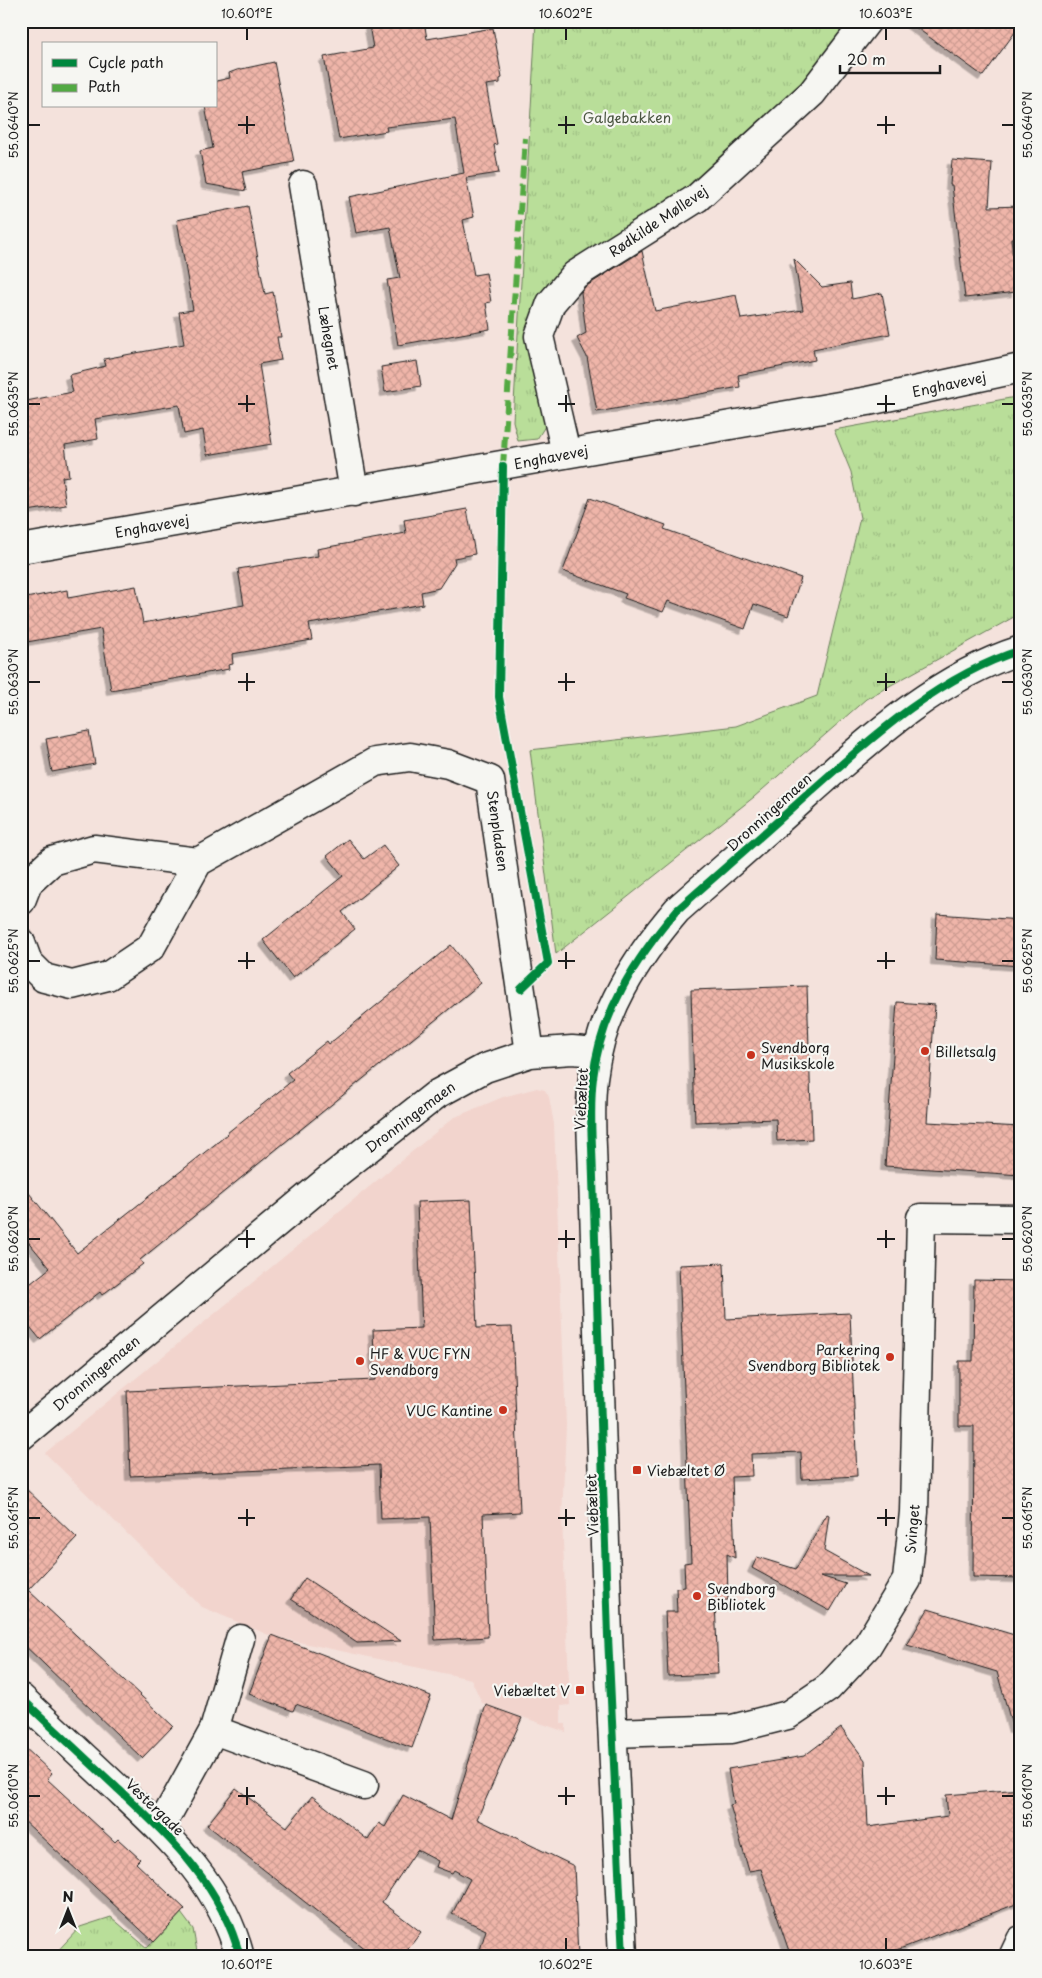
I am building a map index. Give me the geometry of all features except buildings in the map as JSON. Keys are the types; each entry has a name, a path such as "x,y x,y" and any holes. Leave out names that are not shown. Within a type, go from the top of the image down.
{"street":[{"name":"Rødkilde Møllevej","path":"566,453 539,336 551,303 575,275 697,198 812,93 867,21"},
{"name":"Læhegnet","path":"303,185 354,492"},
{"name":"Enghavevej","path":"21,549 868,401 1021,368"},
{"name":"Dronningemaen","path":"21,1436 417,1109 460,1080 485,1068 530,1053 572,1050 597,1052 628,974 651,940 677,910 859,749 919,702 957,679 1021,650"},
{"name":"Stenpladsen","path":"198,862 375,762 410,757 448,764 490,780 530,1053"},
{"path":"21,901 28,883 52,861 94,849 198,862 151,947 108,976 72,985 44,978 28,962 21,943"},
{"name":"Viebæltet","path":"597,1052 592,1078 592,1147 623,1957"},
{"name":"Svinget","path":"613,1733 732,1729 788,1715 828,1688 868,1646 907,1580 914,1512 921,1218 1021,1219"},
{"name":"Vestergade","path":"160,1828 214,1730 240,1639"},
{"name":"Vestergade","path":"21,1698 160,1828 191,1861 217,1899 236,1941 240,1957"},
{"path":"214,1730 364,1785"},
{"path":"1013,1957 1021,1940"}],"shaded area":[{"name":"HF & VUC FYN Svendborg","path":"537,1088 545,1090 549,1097 554,1124 566,1425 562,1518 570,1705 561,1706 561,1724 566,1724 566,1732 482,1703 471,1679 271,1636 202,1607 45,1453 453,1118 503,1097"}],"green space":[{"name":"Galgebakken","path":"536,21 851,21 833,58 678,200 554,279 547,423 537,439 518,441 513,421"},
{"path":"1021,396 1021,613 866,699 754,797 556,954 530,750 736,726 817,696 860,518 851,472 834,430"},
{"path":"181,1913 193,1929 198,1957 52,1957 80,1927 111,1917 147,1948"}],"marked path":[{"path":"503,466 525,138"}],"cycle path":[{"path":"503,466 499,697 548,963 521,989"},
{"path":"623,1957 608,1636 591,1121 593,1078 603,1032 622,988 634,967 677,910 856,752 907,711 934,692 962,676 991,661 1021,650"},
{"path":"21,1698 155,1824 191,1863 220,1906 240,1957"}],"place":[{"name":"Billetsalg","path":"925,1051"},
{"name":"Svendborg Musikskole","path":"751,1055"},
{"name":"Parkering Svendborg Bibliotek","path":"890,1357"},
{"name":"HF & VUC FYN Svendborg","path":"360,1361"},
{"name":"VUC Kantine","path":"503,1410"},
{"name":"Viebæltet Ø","path":"637,1470"},
{"name":"Svendborg Bibliotek","path":"697,1596"},
{"name":"Viebæltet V","path":"580,1690"}]}
